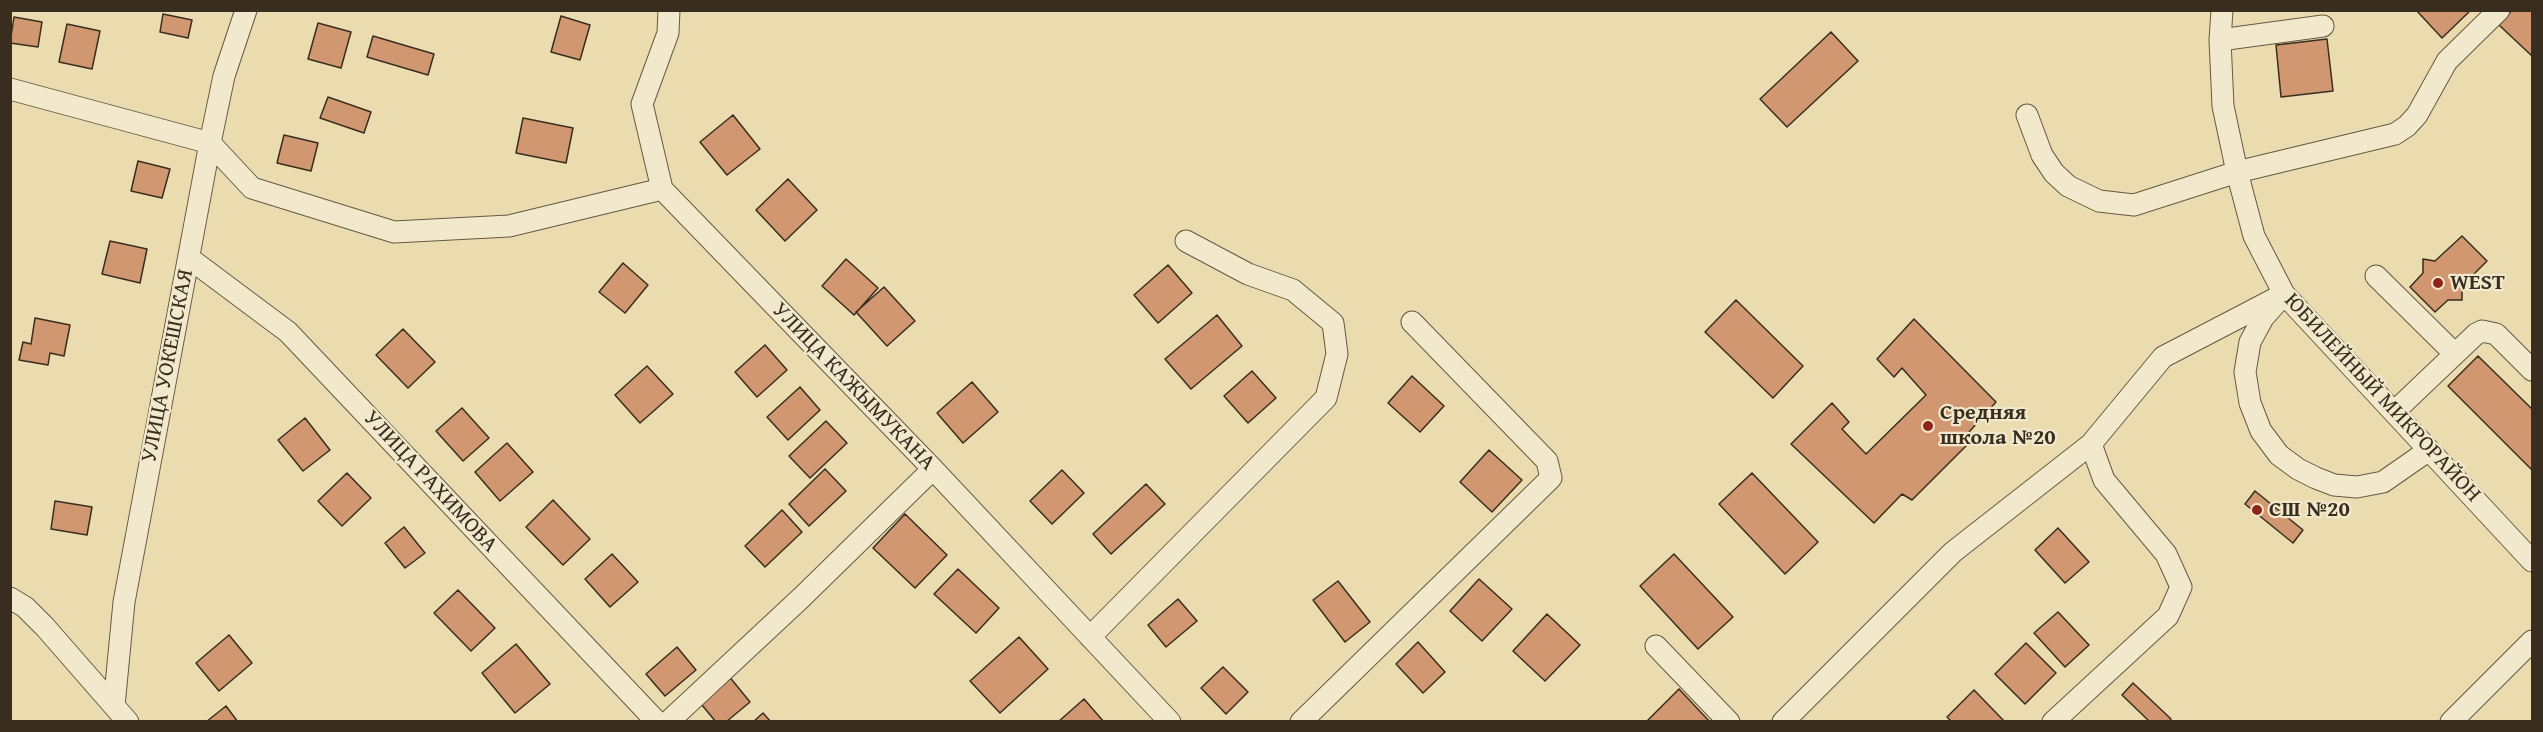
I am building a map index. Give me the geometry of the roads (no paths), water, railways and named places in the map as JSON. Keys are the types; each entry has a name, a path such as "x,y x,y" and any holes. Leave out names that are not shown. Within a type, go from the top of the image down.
{"street":[{"name":"УЛИЦА УОКЕШСКАЯ","path":"121,714 124,602 210,143 224,76 246,10"},
{"path":"10,89 210,143 252,188 394,232 508,226 662,189 642,104 668,33 669,10"},
{"name":"ЮБИЛЕЙНЫЙ МИКРОРАЙОН","path":"2222,10 2220,40 2223,106 2237,172 2254,236 2284,294 2532,561"},
{"path":"2027,115 2032,135 2054,173 2068,186 2099,201 2134,205 2237,172 2395,134 2417,115 2447,61 2499,10"},
{"path":"2220,40 2323,26"},
{"name":"УЛИЦА КАЖЫМУКАНА","path":"662,189 933,470 1170,722"},
{"path":"1090,637 1326,398 1337,354 1333,323 1293,290 1248,274 1186,241"},
{"name":"УЛИЦА РАХИМОВА","path":"189,258 288,332 657,722"},
{"path":"2376,276 2455,354"},
{"path":"1783,722 1953,552 2091,444 2163,357 2284,294"},
{"path":"2284,294 2263,318 2250,342 2245,372 2250,403 2257,422 2279,455 2298,469 2316,478 2334,485 2357,488 2382,482 2429,450"},
{"path":"1301,722 1551,478 1547,461 1412,322"},
{"path":"2394,412 2476,334 2489,331 2502,339 2532,370"},
{"path":"2053,722 2168,616 2181,587 2166,554 2104,480 2091,444"},
{"path":"668,722 933,470"},
{"path":"10,598 25,607 45,627 121,714"},
{"path":"2451,722 2532,641"},
{"path":"1656,646 1729,722"}],"place":[{"name":"WEST","path":"2438,283"},
{"name":"Средняя школа №20","path":"1928,426"},
{"name":"СШ №20","path":"2257,510"}]}
